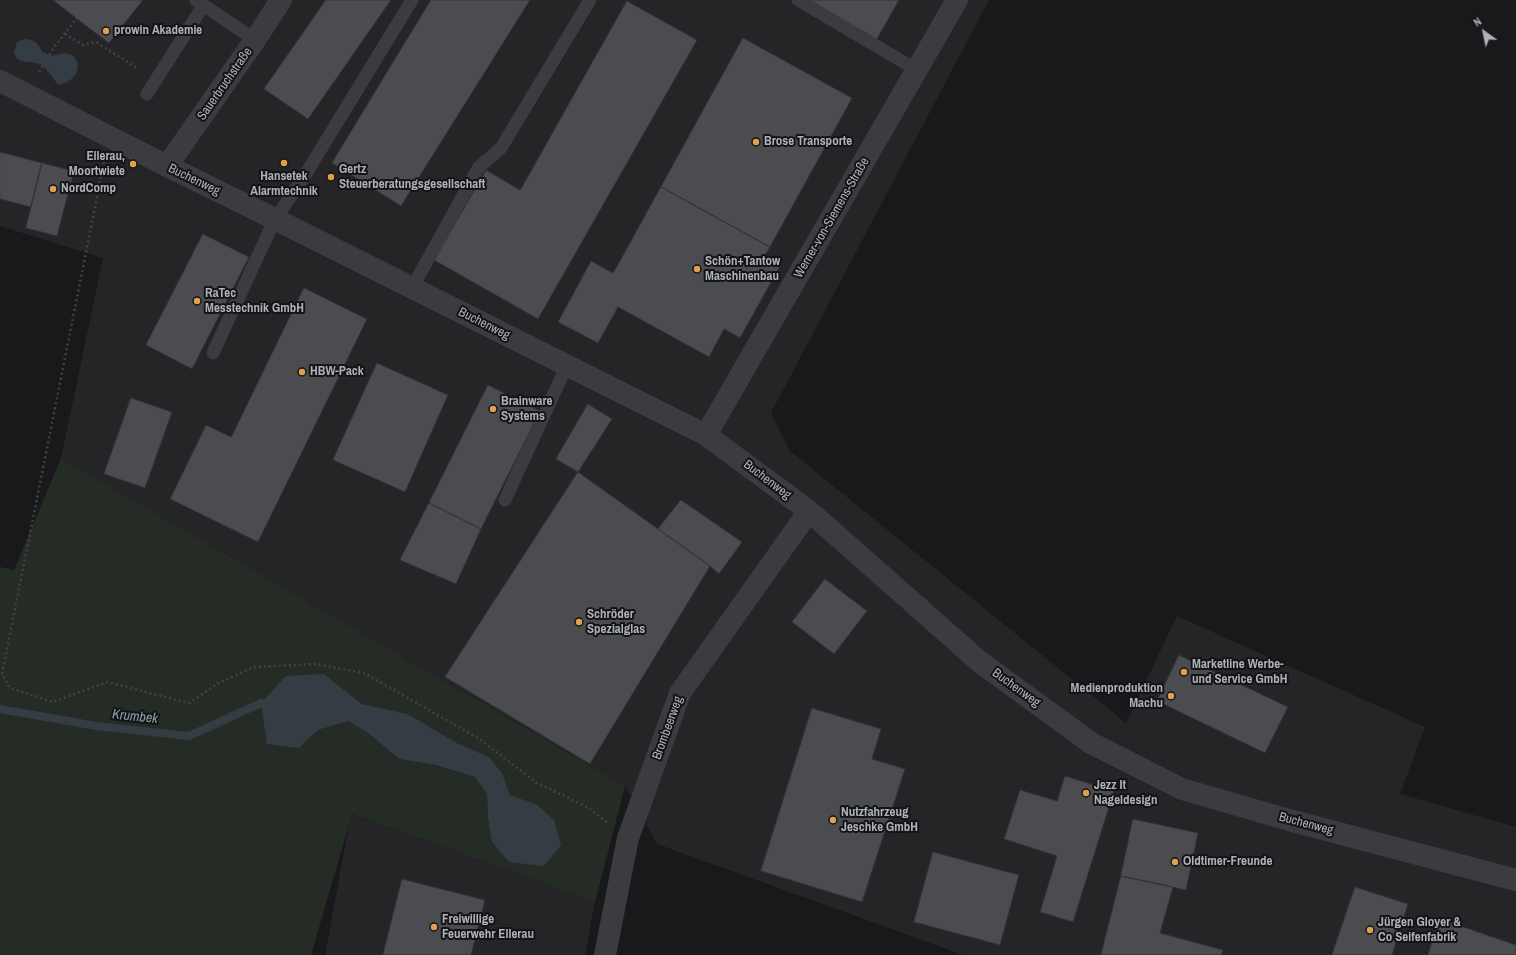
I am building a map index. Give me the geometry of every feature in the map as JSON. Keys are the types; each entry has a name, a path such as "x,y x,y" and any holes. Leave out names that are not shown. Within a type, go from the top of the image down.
{"street":[{"name":"Sauerbruchstraße","path":"167,166 255,40 281,0"},
{"name":"Werner-von-Siemens-Straße","path":"706,435 957,0"},
{"name":"Buchenweg","path":"0,81 706,435 809,512 980,662 1091,743 1182,789 1289,820 1516,880"},
{"name":"Brombeerweg","path":"605,955 628,838 680,693 809,512"}],"lane":[{"path":"213,353 275,219 306,174 412,0"},
{"path":"412,288 479,167 502,148 590,0"},
{"path":"798,0 917,70"},
{"path":"146,94 200,3 255,40"},
{"path":"505,500 567,365"}],"path":[{"path":"27,94 55,46 77,18"},
{"path":"65,34 84,45 96,42 137,68"},
{"path":"109,136 2,674 10,688 53,702 107,682 189,703 217,684 254,667 314,664 364,674 478,738 537,783 587,807 628,838"}],"shaded area":[{"path":"0,0 989,0 771,413 790,451 1126,723 1177,616 1425,727 1400,794 1516,827 1516,955 963,955 657,844 625,786 61,458 103,258 0,226"},
{"path":"25,39 34,41 38,44 42,52 52,56 62,53 70,54 78,63 74,76 68,81 59,85 44,67 33,62 17,59 14,52 17,42"},
{"path":"61,458 625,786 595,902 352,814 311,955 0,955 0,567 14,570","holes":["324,674 362,704 408,714 455,742 489,757 502,773 510,795 536,804 488,817 487,794 475,777 434,765 399,759 368,733 348,721 318,730 299,748"]},
{"path":"324,674 362,704 408,714 455,742 489,757 502,773 510,795 536,804 554,820 561,845 544,866 509,862 492,842 488,817 487,794 475,777 435,765 399,759 368,733 348,721 318,730 299,748 267,744 261,703 286,676"},
{"path":"351,814 595,902 585,955 325,955"}],"building":[{"name":"prowin Akademie","path":"53,0 143,0 109,43"},
{"path":"326,0 391,0 308,119 264,89"},
{"path":"431,0 530,0 401,206 332,163"},
{"path":"807,0 899,0 877,39"},
{"path":"627,1 697,40 538,319 434,260 486,170 520,190"},
{"name":"Brose Transporte","path":"743,38 852,98 770,247 661,187"},
{"path":"0,152 42,163 31,207 0,199"},
{"name":"NordComp","path":"42,163 74,171 57,236 26,228"},
{"name":"Schön+Tantow Maschinenbau","path":"661,187 770,247 764,257 780,266 740,338 724,329 709,357 618,307 598,343 558,322 591,261 613,273"},
{"name":"RaTec Messtechnik GmbH","path":"203,234 249,257 192,369 146,345"},
{"name":"HBW-Pack","path":"304,288 367,319 258,542 170,499 206,425 231,437"},
{"path":"377,363 448,395 405,492 333,460"},
{"path":"488,385 540,411 481,529 429,503"},
{"path":"131,398 172,412 145,488 104,474"},
{"path":"588,404 612,419 578,472 556,459"},
{"name":"Schröder Spezialglas","path":"578,472 710,566 590,764 445,677"},
{"path":"681,500 742,542 719,574 658,529"},
{"path":"429,503 481,529 456,584 400,560"},
{"path":"825,579 867,611 834,654 792,622"},
{"path":"1179,655 1288,707 1265,753 1157,701"},
{"name":"Nutzfahrzeug Jeschke GmbH","path":"812,708 881,729 872,759 905,769 862,902 761,871"},
{"path":"1065,776 1114,791 1073,922 1040,912 1057,856 1004,839 1020,790 1057,801"},
{"path":"1133,819 1198,833 1186,890 1121,876"},
{"path":"933,852 1019,875 1000,945 914,922"},
{"path":"1121,876 1173,887 1160,933 1223,950 1221,955 1101,955"},
{"name":"Freiwillige Feuerwehr Ellerau","path":"402,879 485,900 471,955 383,955"},
{"name":"Jürgen Gloyer & Co Seifenfabrik","path":"1355,887 1408,904 1392,955 1332,955"},
{"path":"1440,919 1516,945 1516,955 1428,955"}],"waterway":[{"name":"Krumbek","path":"0,709 96,726 189,736 261,703"}],"place":[{"name":"prowin Akademie","path":"106,31"},
{"name":"Brose Transporte","path":"756,142"},
{"name":"Hansetek Alarmtechnik","path":"284,163"},
{"name":"Ellerau, Moortwiete","path":"133,164"},
{"name":"Gertz Steuerberatungsgesellschaft","path":"331,177"},
{"name":"NordComp","path":"53,189"},
{"name":"Schön+Tantow Maschinenbau","path":"697,269"},
{"name":"RaTec Messtechnik GmbH","path":"197,301"},
{"name":"HBW-Pack","path":"302,372"},
{"name":"Brainware Systems","path":"493,409"},
{"name":"Schröder Spezialglas","path":"579,622"},
{"name":"Marketline Werbe- und Service GmbH","path":"1184,672"},
{"name":"Medienproduktion Machu","path":"1171,696"},
{"name":"Jezz It Nageldesign","path":"1086,793"},
{"name":"Nutzfahrzeug Jeschke GmbH","path":"833,820"},
{"name":"Oldtimer-Freunde","path":"1175,862"},
{"name":"Freiwillige Feuerwehr Ellerau","path":"434,927"},
{"name":"Jürgen Gloyer & Co Seifenfabrik","path":"1370,930"}]}
